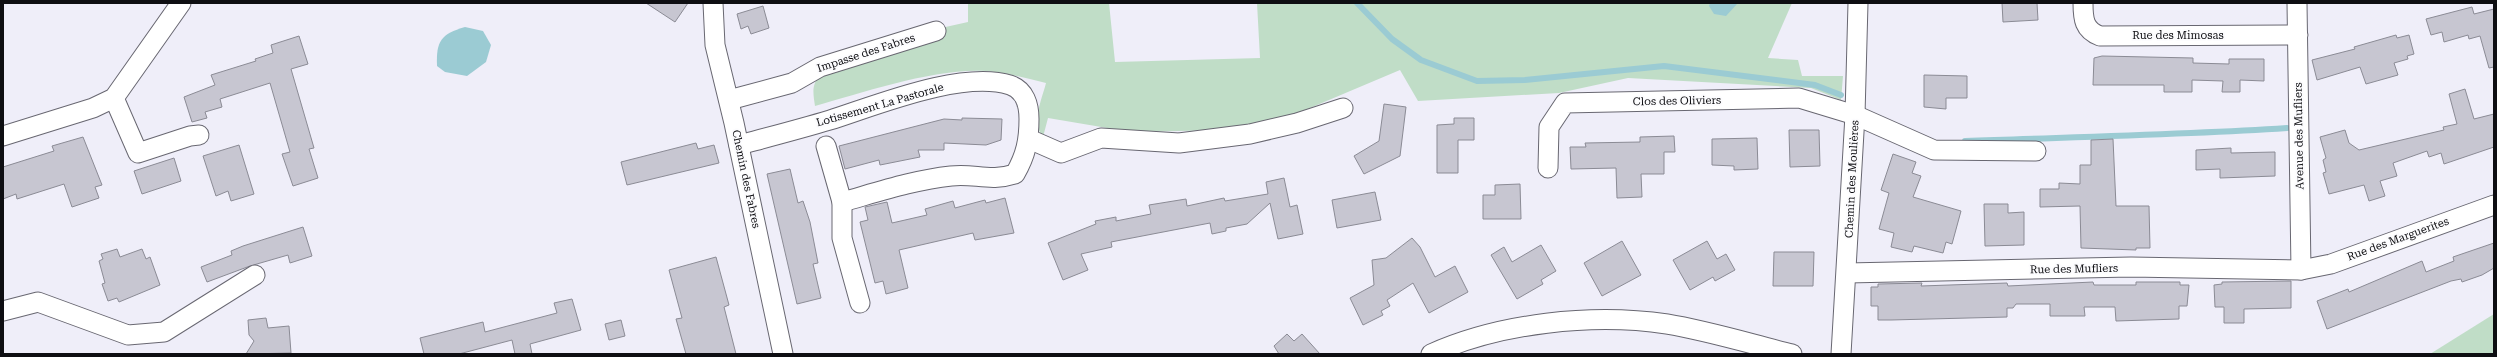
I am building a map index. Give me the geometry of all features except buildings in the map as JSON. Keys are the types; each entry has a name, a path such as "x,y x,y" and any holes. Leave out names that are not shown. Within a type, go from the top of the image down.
{"street":[{"path":"3,136 93,108 114,98 181,3"},
{"name":"Chemin des Fabres","path":"713,3 715,45 739,145 783,354"},
{"name":"Chemin des Moulières","path":"1841,354 1847,273 1855,115 1858,3"},
{"name":"Rue des Mimosas","path":"2083,3 2083,19 2086,27 2092,33 2100,36 2298,35"},
{"name":"Avenue des Mufliers","path":"2297,3 2302,270"},
{"name":"Impasse des Fabres","path":"729,100 792,83 820,67 936,31"},
{"name":"Lotissement La Pastorale","path":"739,145 936,87 976,82 1011,85 1024,96 1029,108 1029,139 1025,157 1015,174 1000,179 952,176 894,187 842,202"},
{"path":"114,98 138,152 190,136 199,135"},
{"name":"Clos des Oliviers","path":"1548,168 1549,127 1566,104 1799,98 1855,115"},
{"path":"1029,139 1061,153 1101,138 1179,143 1250,134 1297,123 1343,108"},
{"path":"1855,115 1934,150 2036,151"},
{"path":"826,146 842,202 842,238 860,303"},
{"name":"Rue des Marguerites","path":"2302,270 2331,264 2494,205"},
{"name":"Rue des Mufliers","path":"1847,273 2131,267 2302,270"},
{"path":"3,311 38,302 128,335 164,332 255,276"},
{"path":"1431,354 1459,341 1523,326 1606,320 1667,324 1792,354"}],"green space":[{"path":"968,3 1109,3 1115,62 1260,58 1257,3 1792,3 1768,58 1798,60 1802,76 1843,76 1841,100 1811,88 1628,78 1559,93 1418,101 1400,70 1291,116 1226,130 1131,132 1048,118 1043,137 1038,124 1038,110 1046,83 1014,75 974,71 952,72 905,81 815,106 813,92 814,85 822,73 943,38 941,28 968,22"},
{"path":"2494,314 2494,354 2430,354"}],"water":[{"path":"1710,3 1738,3 1726,16 1714,14 1709,6"},
{"path":"465,27 483,31 491,45 486,62 467,76 445,72 437,66 439,45 445,36"}],"waterway":[{"path":"1357,3 1392,39 1421,60 1477,81 1525,80 1664,66 1815,85 1841,95"},
{"path":"1965,141 2287,128"}]}
